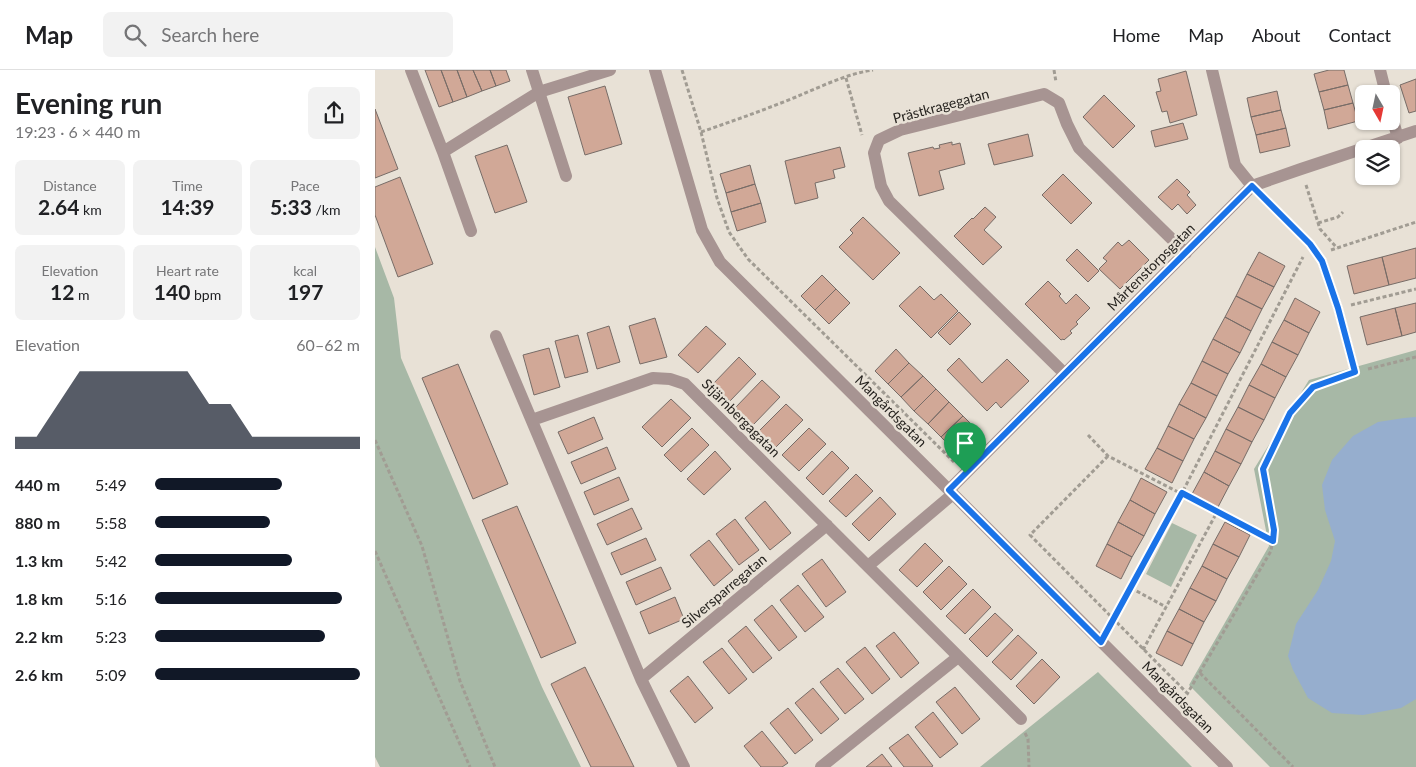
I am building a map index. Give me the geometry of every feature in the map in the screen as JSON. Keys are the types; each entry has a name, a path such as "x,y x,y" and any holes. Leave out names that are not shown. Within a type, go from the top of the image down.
{"street":[{"path":"411,70 471,231"},
{"path":"532,70 565,176"},
{"path":"443,152 539,92 610,70"},
{"name":"Mangårdsgatan","path":"655,70 703,230 720,262 1227,767"},
{"path":"1212,70 1235,165 1252,186"},
{"path":"1380,70 1384,85"},
{"name":"Prästkragegatan","path":"873,152 879,140 900,130 1044,94 1059,103 1079,148 1186,253"},
{"path":"1395,130 1397,138"},
{"name":"Mårtenstorpsgatan","path":"951,492 965,473 1252,186 1416,132"},
{"path":"873,152 881,186 889,201 1065,374"},
{"path":"497,336 641,679 684,767"},
{"name":"Stjärnbergagatan","path":"532,420 653,378 670,379 685,384 1021,719"},
{"path":"868,566 951,492"},
{"name":"Silversparregatan","path":"641,679 827,525"},
{"path":"821,767 958,657"}],"lane":[{"path":"1252,186 1310,244 1322,261 1338,308 1355,372"}],"path":[{"path":"682,70 701,132 717,198 729,232 748,259 965,473"},
{"path":"701,132 845,78 873,70"},
{"path":"845,78 863,137 873,152"},
{"path":"1301,169 1320,229 1337,248"},
{"path":"1318,223 1338,217 1343,212"},
{"path":"1317,254 1416,222"},
{"path":"1101,642 1182,493 1310,244"},
{"path":"1338,308 1416,289"},
{"path":"1175,716 1271,551 1274,530 1263,469 1290,413 1313,387 1355,372 1416,357"},
{"path":"1088,435 1108,456 1273,541"},
{"path":"375,440 422,546 460,681 495,767"},
{"path":"1108,456 1030,535 1187,694"},
{"path":"1143,650 1217,512"},
{"path":"375,551 470,767"},
{"path":"1131,588 1166,607"},
{"path":"1200,673 1293,767"},
{"path":"1021,719 1027,739 1029,767"}],"green space":[{"path":"375,247 394,298 401,358 542,687 581,767 380,767 375,757"},
{"path":"1416,350 1416,767 1270,767 1189,685 1269,546 1254,469 1309,380"},
{"path":"1172,523 1197,535 1171,587 1146,574"},
{"path":"1098,672 1192,767 980,767"}],"water":[{"path":"1416,417 1416,699 1401,708 1363,715 1332,713 1308,698 1293,670 1288,656 1296,624 1318,590 1331,561 1335,541 1325,510 1322,485 1332,460 1353,436 1378,422"}],"building":[{"path":"425,70 441,70 453,102 439,107"},
{"path":"441,70 457,70 467,97 453,102"},
{"path":"457,70 473,70 482,91 467,97"},
{"path":"473,70 490,70 496,86 482,91"},
{"path":"490,70 506,70 510,81 496,86"},
{"path":"1329,70 1344,70 1348,85 1319,92 1314,74"},
{"path":"1186,71 1197,115 1170,123 1167,111 1162,112 1156,92 1161,91 1158,79"},
{"path":"1416,79 1416,111 1409,113 1400,85"},
{"path":"1348,85 1353,103 1324,110 1319,92"},
{"path":"605,86 622,144 585,155 568,97"},
{"path":"1277,91 1281,110 1251,117 1247,98"},
{"path":"1104,95 1135,126 1113,148 1083,117"},
{"path":"1353,103 1355,122 1328,129 1324,110"},
{"path":"375,109 398,169 375,178"},
{"path":"1281,110 1286,128 1256,135 1251,117"},
{"path":"1183,123 1188,139 1155,147 1151,131"},
{"path":"1286,128 1290,146 1260,153 1256,135"},
{"path":"1028,134 1033,156 994,165 988,144"},
{"path":"952,142 952,145 960,143 965,164 939,171 944,189 919,196 908,153 933,147 934,149 940,148 939,145"},
{"path":"507,145 527,202 495,213 475,156"},
{"path":"840,147 845,167 833,170 835,178 815,183 818,198 795,204 785,161"},
{"path":"750,165 755,184 726,193 720,174"},
{"path":"1063,174 1092,203 1071,224 1042,195"},
{"path":"400,177 433,264 398,277 375,215 375,187"},
{"path":"1177,179 1190,192 1187,195 1196,205 1187,214 1178,204 1172,210 1158,197"},
{"path":"755,184 761,203 731,212 726,193"},
{"path":"761,203 766,222 737,231 731,212"},
{"path":"985,207 996,217 984,230 1002,247 983,265 954,236"},
{"path":"863,217 900,253 873,280 839,247 853,233 850,230"},
{"path":"1129,240 1149,260 1120,289 1099,269 1107,261 1103,258 1118,242 1122,246"},
{"path":"1416,248 1416,278 1389,285 1382,257"},
{"path":"1077,249 1099,271 1088,282 1066,260"},
{"path":"1259,252 1285,266 1274,287 1247,274"},
{"path":"1382,257 1389,285 1354,294 1347,266"},
{"path":"1247,274 1274,287 1262,309 1236,296"},
{"path":"822,275 836,289 815,310 801,296"},
{"path":"1048,281 1061,294 1059,296 1066,304 1076,294 1090,308 1076,322 1078,324 1070,331 1072,333 1064,340 1061,340 1025,304"},
{"path":"920,286 934,300 941,294 958,311 931,338 899,306"},
{"path":"836,289 850,303 829,324 815,310"},
{"path":"1236,296 1262,309 1251,331 1225,317"},
{"path":"1295,298 1320,312 1309,333 1284,320"},
{"path":"1416,303 1416,332 1402,336 1395,308"},
{"path":"1395,308 1402,336 1367,345 1360,317"},
{"path":"959,312 971,324 950,345 938,333"},
{"path":"1225,317 1251,331 1240,353 1213,339"},
{"path":"655,318 667,357 640,364 629,326"},
{"path":"1284,320 1309,333 1298,355 1272,342"},
{"path":"609,326 620,362 597,369 587,333"},
{"path":"706,326 726,344 698,373 678,355"},
{"path":"578,335 588,372 565,378 555,341"},
{"path":"1213,339 1240,353 1228,374 1202,361"},
{"path":"1272,342 1298,355 1286,377 1261,364"},
{"path":"549,348 560,387 534,395 523,355"},
{"path":"896,349 909,363 888,384 875,371"},
{"path":"739,357 756,374 730,401 713,384"},
{"path":"959,358 982,383 1007,359 1029,381 1001,408 996,402 987,411 947,370"},
{"path":"1202,361 1228,374 1217,396 1191,383"},
{"path":"909,363 923,376 901,397 888,384"},
{"path":"458,364 508,484 473,499 422,378"},
{"path":"1261,364 1286,377 1275,398 1249,385"},
{"path":"923,376 936,389 914,411 901,397"},
{"path":"762,380 780,397 753,425 735,408"},
{"path":"1191,383 1217,396 1206,418 1179,404"},
{"path":"1249,385 1275,398 1264,420 1238,407"},
{"path":"936,389 949,402 928,424 914,411"},
{"path":"671,399 691,418 662,447 642,427"},
{"path":"949,402 963,416 941,437 928,424"},
{"path":"786,404 803,420 775,448 758,432"},
{"path":"1179,404 1206,418 1194,439 1168,426"},
{"path":"1238,407 1264,420 1252,442 1226,429"},
{"path":"963,416 976,429 955,451 941,437"},
{"path":"594,417 603,439 568,454 558,432"},
{"path":"1168,426 1194,439 1183,461 1157,448"},
{"path":"692,428 709,445 681,472 664,455"},
{"path":"809,428 826,444 799,471 782,455"},
{"path":"1226,429 1252,442 1241,464 1215,451"},
{"path":"607,447 616,469 581,484 571,462"},
{"path":"1157,448 1183,461 1172,483 1145,469"},
{"path":"715,451 731,469 704,495 687,479"},
{"path":"832,451 849,468 823,495 806,478"},
{"path":"1215,451 1241,464 1229,486 1204,472"},
{"path":"1204,472 1229,486 1218,507 1192,494"},
{"path":"856,474 873,491 846,517 829,501"},
{"path":"619,477 629,500 594,515 584,492"},
{"path":"1141,478 1167,492 1155,514 1130,500"},
{"path":"880,497 896,514 869,541 852,524"},
{"path":"1130,500 1155,514 1144,536 1118,522"},
{"path":"765,501 791,533 770,550 745,518"},
{"path":"517,506 576,643 541,658 482,520"},
{"path":"632,508 642,529 607,545 597,524"},
{"path":"735,519 759,550 739,565 716,534"},
{"path":"1118,522 1144,536 1132,557 1107,544"},
{"path":"1225,522 1250,535 1239,557 1213,544"},
{"path":"646,538 656,560 621,575 611,553"},
{"path":"709,540 733,570 714,586 690,555"},
{"path":"925,543 943,561 917,587 899,570"},
{"path":"1107,544 1132,557 1121,579 1096,566"},
{"path":"1213,544 1239,557 1227,579 1202,566"},
{"path":"822,559 846,592 826,607 802,574"},
{"path":"949,566 967,584 941,610 923,592"},
{"path":"1202,566 1227,579 1216,601 1190,588"},
{"path":"661,567 671,589 636,605 626,582"},
{"path":"798,585 824,617 805,632 780,600"},
{"path":"1190,588 1216,601 1204,622 1179,609"},
{"path":"973,589 991,607 965,634 946,616"},
{"path":"675,597 684,619 649,634 640,612"},
{"path":"772,605 797,637 779,651 754,620"},
{"path":"1179,609 1204,622 1193,644 1167,631"},
{"path":"995,613 1013,630 987,657 969,639"},
{"path":"746,626 772,658 753,673 728,641"},
{"path":"1167,631 1193,644 1182,666 1156,653"},
{"path":"894,632 919,663 901,678 876,646"},
{"path":"1018,635 1037,653 1011,680 992,662"},
{"path":"865,647 890,679 872,694 846,662"},
{"path":"722,648 747,679 729,694 703,662"},
{"path":"1042,659 1060,677 1034,704 1016,686"},
{"path":"585,667 634,767 591,767 551,684"},
{"path":"838,668 864,699 845,714 820,682"},
{"path":"688,676 713,708 695,723 670,691"},
{"path":"955,687 980,719 962,734 936,702"},
{"path":"813,688 839,719 821,734 795,703"},
{"path":"788,708 813,740 795,754 770,723"},
{"path":"933,712 958,744 940,758 915,727"},
{"path":"762,731 788,763 782,767 761,767 744,746"},
{"path":"908,734 933,766 904,767 889,748"},
{"path":"882,754 892,767 866,767"}],"route":[{"path":"1252,186 1310,244 1322,261 1338,308 1355,372 1313,387 1290,413 1263,469 1274,530 1273,541 1182,493 1101,642 949,490 965,473 1252,186"}]}
